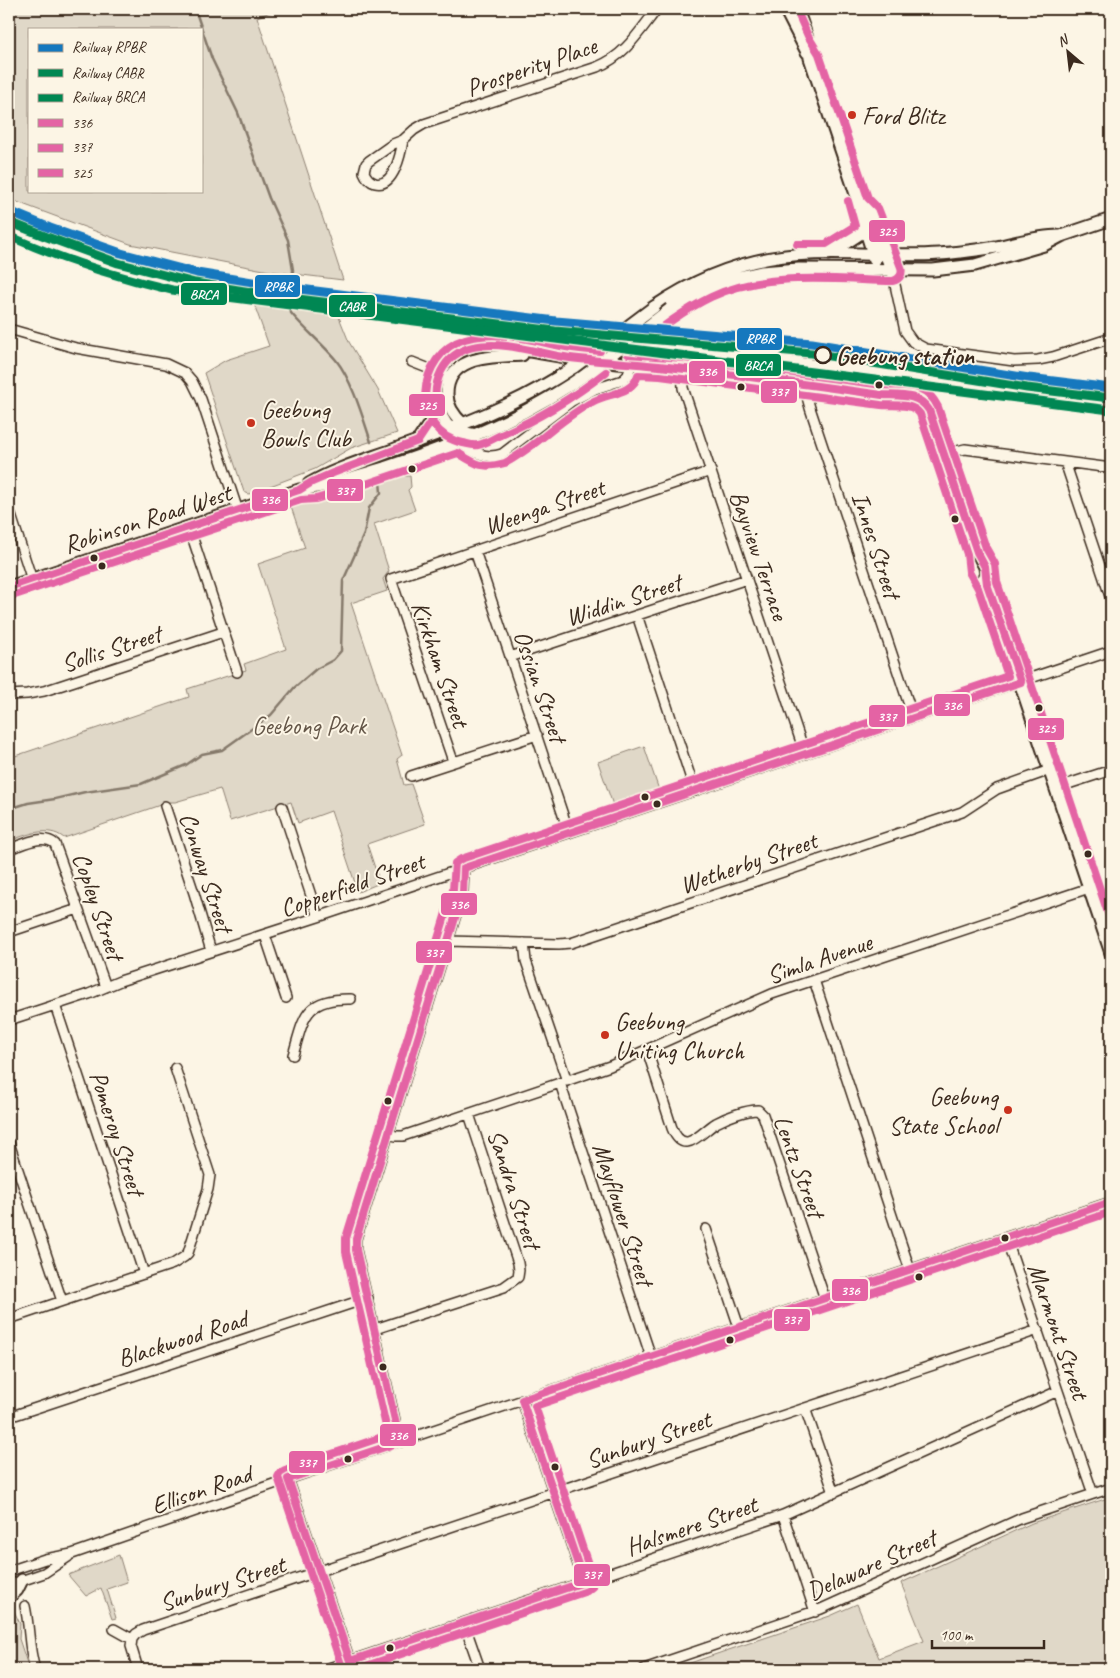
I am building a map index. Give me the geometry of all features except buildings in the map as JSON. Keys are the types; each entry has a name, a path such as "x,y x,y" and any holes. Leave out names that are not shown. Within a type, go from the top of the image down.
{"main road":[{"path":"785,9 799,41 810,58"},
{"path":"797,9 807,38 810,58 859,203 879,271"},
{"path":"859,203 869,212 892,271"},
{"path":"1061,236 1111,219"},
{"path":"829,254 866,230"},
{"name":"Robinson Road West","path":"9,587 299,490 333,473 451,429 518,400 555,380 654,307 694,282 742,264 778,256 829,254 921,255 957,252 997,247 1042,236 1061,236"},
{"name":"Robinson Road West","path":"299,490 313,489 360,475 459,442 532,409 573,384 670,309 707,288 748,274 800,269 945,270 975,265 1044,245 1061,236"},
{"path":"476,435 451,429 438,411 435,390 440,372 455,354 473,347 486,345 541,354 682,368 882,395 912,396 923,401 929,410 977,552 985,567 987,584 1111,953"},
{"path":"463,424 455,416 448,403 448,388 459,368 474,360 491,356 541,354"},
{"path":"418,441 438,411"},
{"path":"9,1597 17,1590 22,1580"}],"street":[{"name":"Prosperity Place","path":"403,140 402,150 392,176 379,183 369,180 364,172 366,164 424,124 604,64 628,46 656,9"},
{"path":"892,271 903,326 913,342 926,349 1026,361 1053,358 1111,338"},
{"path":"9,329 76,348 166,364 185,373 192,381 201,399 238,511"},
{"path":"412,362 452,378"},
{"path":"459,442 482,456 502,454 566,405 596,389 623,380 628,376 631,364"},
{"name":"Bayview Terrace","path":"682,368 684,388 805,754"},
{"name":"Innes Street","path":"808,385 807,397 810,408 913,717"},
{"path":"944,454 966,449 1111,468"},
{"path":"1065,462 1111,599"},
{"name":"Weenga Street","path":"391,579 711,471"},
{"path":"9,509 32,580"},
{"path":"189,527 237,672"},
{"name":"Ossian Street","path":"474,551 569,833"},
{"name":"Kirkham Street","path":"391,579 452,762"},
{"name":"Widdin Street","path":"510,657 747,579"},
{"path":"637,615 695,791"},
{"name":"Sollis Street","path":"9,695 44,691 224,632"},
{"name":"Copperfield Street","path":"9,1020 1111,651"},
{"path":"411,776 536,735"},
{"name":"Wetherby Street","path":"448,941 559,944 580,940 962,812 997,789 1050,770"},
{"path":"1054,786 1065,785 1111,770"},
{"name":"Conway Street","path":"165,806 211,951"},
{"path":"282,807 318,917"},
{"name":"Copley Street","path":"9,850 41,839 51,840 59,850 106,986"},
{"path":"400,1442 356,1250 356,1239 463,892 464,868"},
{"name":"Simla Avenue","path":"387,1134 403,1136 610,1066 758,1000 1089,888"},
{"path":"9,932 78,909"},
{"path":"265,934 286,998"},
{"name":"Mayflower Street","path":"524,943 526,961 563,1082 651,1357"},
{"path":"814,980 910,1270"},
{"path":"293,1055 303,1022 310,1010 327,1002 351,999"},
{"name":"Pomeroy Street","path":"55,1005 144,1274"},
{"name":"Lentz Street","path":"647,1050 674,1133 680,1140 691,1142 720,1121 750,1111 758,1110 761,1112 765,1118 825,1299"},
{"path":"9,1319 173,1264 188,1253 210,1182 209,1169 175,1068"},
{"name":"Sandra Street","path":"374,1329 504,1287 522,1279 469,1114"},
{"path":"9,1143 62,1301"},
{"name":"Ellison Road","path":"9,1571 45,1559 72,1554 288,1479 1111,1202"},
{"path":"706,1229 739,1327"},
{"name":"Marmont Street","path":"1006,1238 1092,1494"},
{"name":"Blackwood Road","path":"9,1417 368,1298"},
{"name":"Sunbury Street","path":"132,1639 143,1630 1038,1330"},
{"name":"Halsmere Street","path":"326,1669 782,1515 1058,1391"},
{"path":"522,1400 584,1582"},
{"path":"805,1408 834,1493"},
{"path":"288,1479 350,1661"},
{"name":"Delaware Street","path":"644,1669 814,1612 1022,1518 1111,1488"},
{"path":"782,1515 814,1612"},
{"name":"Ellison Road","path":"9,1584 44,1573 72,1554"},
{"path":"25,1606 29,1646 35,1669"},
{"path":"464,1623 480,1669"},
{"path":"114,1629 132,1639 131,1646 138,1669"}],"green space":[{"path":"9,9 278,9 257,17 343,280 269,271 130,244 9,199"},
{"path":"276,300 303,302 324,314 339,317 349,342 378,390 397,433 351,448 315,469 249,494 244,492 204,373 226,360 269,346 254,304 275,306"},
{"name":"Geebong Park","path":"410,476 411,487 408,490 415,510 374,524 389,571 383,579 387,591 351,603 402,755 397,759 404,785 411,784 425,824 367,844 380,883 358,892 331,811 298,823 291,802 230,821 220,789 169,802 64,838 51,832 37,832 9,841 9,758 189,697 187,689 246,670 244,664 286,649 258,564 305,548 290,504 358,488 390,477"},
{"path":"644,746 660,793 614,808 598,762"},
{"path":"1111,1497 1111,1669 672,1669 830,1616 857,1604 879,1658 924,1641 901,1583 1032,1523"},
{"path":"119,1555 127,1582 107,1589 116,1618 112,1619 101,1588 86,1596 68,1575"},
{"path":"9,1611 14,1611 20,1624 19,1639 29,1669 9,1669"}],"waterway":[{"path":"195,9 201,28"},
{"path":"202,30 212,59 238,113 269,198 288,240 293,270 291,313 342,368 357,399 371,442"},
{"path":"9,809 28,803 85,792 141,784 186,765 202,754 222,750 271,715 294,688 316,669 333,660 341,651 343,581 364,534 369,508 381,493 380,481"}],"railway":[{"path":"9,220 63,243 118,262 192,279 1111,396"}],"rail line":[{"name":"RPBR","path":"9,211 50,228 121,253 197,273 284,287 556,321 812,343 1029,378 1111,388"},
{"name":"CABR","path":"9,222 118,263 195,283 282,297 555,331 811,353 1027,388 1110,398"},
{"name":"BRCA","path":"9,236 89,267 172,290 1110,410"}],"transit line":[{"name":"325","path":"796,9 808,36 819,54 868,198 878,208 902,272 893,281 777,280 754,283 732,289 711,297 689,309 628,354 683,358 883,385 908,386 928,393 938,407 986,548 995,564 997,582 1111,922"},
{"name":"325","path":"797,244 826,244 855,226 848,201"},
{"name":"325","path":"600,351 570,348 503,336 477,336 465,339 449,347 436,360 429,376 425,393 427,409 434,424 446,436 463,443 478,445 486,443 541,415 568,399 606,372"},
{"name":"336","path":"9,587 299,490 333,473 418,441 438,411 436,390 441,371 454,356 473,347 485,345 510,346 570,358 695,370 914,398 929,410 977,552 985,567 987,584 1021,682 464,868 463,892 356,1239 356,1250 400,1442 288,1479 350,1661 584,1582 522,1400 1111,1202"},
{"name":"337","path":"12,596 301,500 316,499 363,485 458,453 480,465 491,466 505,463 528,449 582,408 600,398 620,392 631,386 638,375 660,376 881,405 902,405 917,410 920,414 967,554 969,572 978,588 1008,676 461,859 455,863 453,890 346,1238 346,1252 388,1435 285,1470 278,1477 344,1669"},
{"name":"337","path":"357,1669 587,1591 592,1587 593,1579 535,1406 1111,1212"}],"place":[{"name":"Ford Blitz","path":"852,115"},
{"name":"Geebung station","path":"823,355"},
{"name":"Geebung Bowls Club","path":"251,423"},
{"name":"Geebung Uniting Church","path":"605,1035"},
{"name":"Geebung State School","path":"1008,1110"}]}
